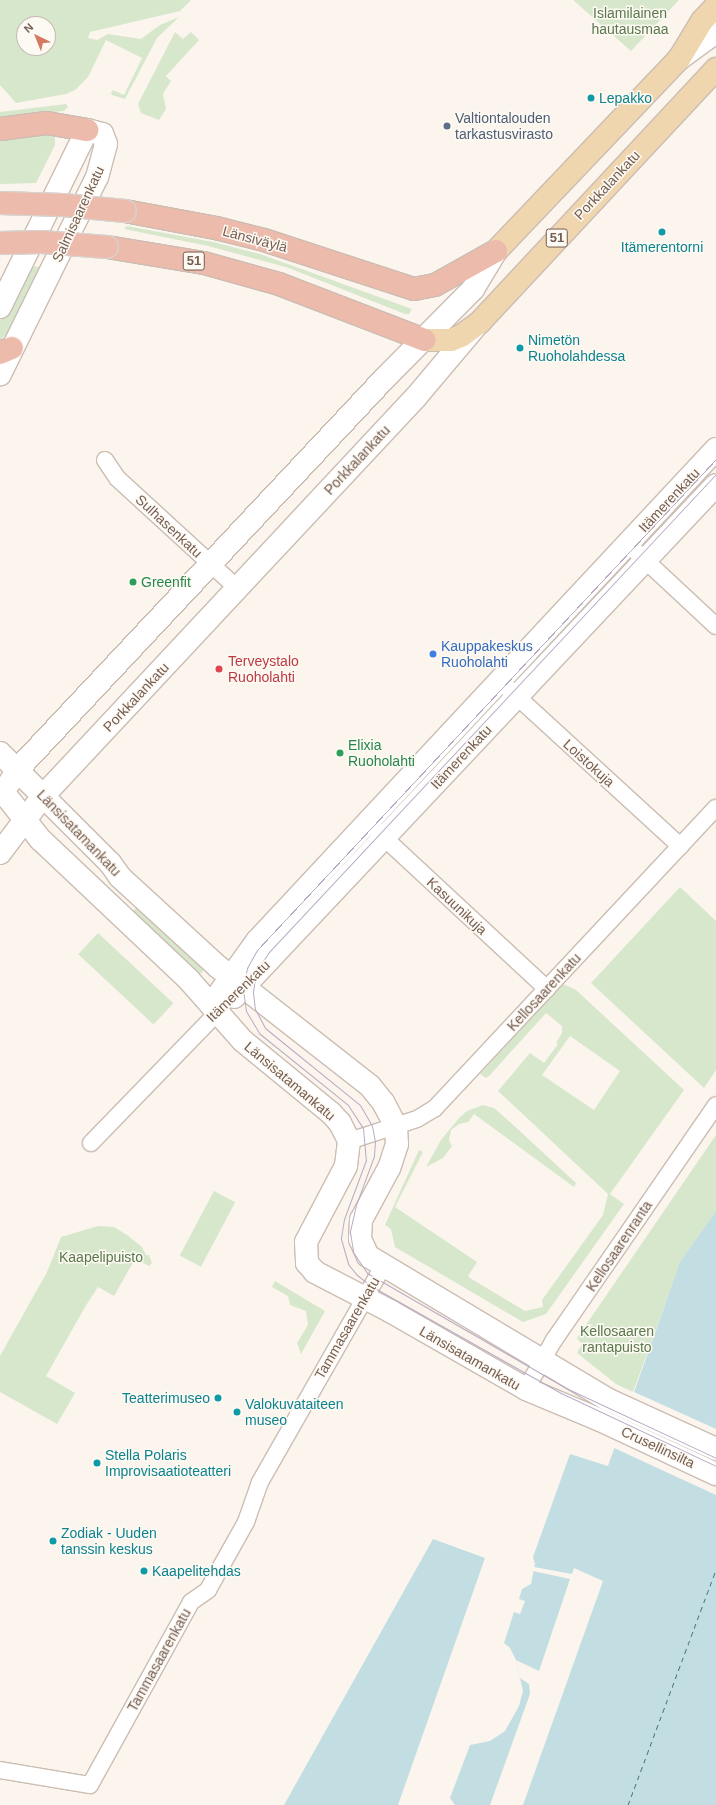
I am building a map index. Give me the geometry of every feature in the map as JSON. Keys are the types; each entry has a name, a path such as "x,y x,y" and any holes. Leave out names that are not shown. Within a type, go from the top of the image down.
{"highway":[{"path":"0,129 47,123 87,130"},
{"name":"Länsiväylä","path":"0,203 63,205 125,211 216,228 264,240 414,289 436,285 496,251"},
{"name":"51","path":"0,243 41,242 107,247 204,263 280,284 425,340"}],"main road":[{"path":"679,59 702,22 716,6"},
{"name":"51","path":"496,251 679,59 716,32"},
{"name":"Porkkalankatu","path":"0,853 43,796 416,398 480,322 716,70"},
{"name":"Salmisaarenkatu","path":"0,307 87,130 102,134 106,144 97,177 6,351 0,374"},
{"path":"1,793 18,769 384,378 425,340 473,289 496,251"},
{"name":"51","path":"425,340 451,340 461,336 480,322"},
{"name":"Itämerenkatu","path":"238,981 254,944 716,449"},
{"name":"Itämerenkatu","path":"210,1014 238,981 385,839 716,485"},
{"path":"0,753 18,769"},
{"name":"Länsisatamankatu","path":"18,769 135,892 217,966 370,1086 383,1102 396,1126"},
{"name":"Länsisatamankatu","path":"1,793 25,819 40,839 123,916 210,1014 331,1113 340,1123 349,1141 346,1166 308,1234 305,1257 315,1272 526,1389 600,1420"},
{"path":"396,1126 395,1152 359,1226 360,1239 364,1251 383,1266 542,1358"},
{"name":"Crusellinsilta","path":"542,1358 609,1400 716,1449"},
{"name":"Crusellinsilta","path":"600,1420 716,1474"}],"street":[{"name":"Sulhasenkatu","path":"105,460 118,478 210,565 237,588"},
{"path":"628,544 716,626"},
{"name":"Loistokuja","path":"499,680 680,846"},
{"name":"Kellosaarenkatu","path":"349,1141 428,1114 436,1108 716,808"},
{"name":"Kasuunikuja","path":"373,818 385,839 547,989"},
{"name":"Itämerenkatu","path":"91,1143 210,1014"},
{"name":"Kellosaarenranta","path":"526,1389 542,1358 716,1105"},
{"name":"Tammasaarenkatu","path":"0,1770 90,1785 191,1602 208,1590 218,1573 246,1522 260,1482 383,1266"}],"green space":[{"path":"0,0 191,0 180,11 90,32 88,38 97,40 108,34 141,39 160,25 179,17 157,38 125,99 112,95 111,93 113,90 124,95 142,58 106,40 88,77 75,90 66,94 16,103 0,85"},
{"name":"Islamilainen hautausmaa","path":"573,0 679,0 631,51"},
{"path":"175,32 183,39 191,32 199,40 166,76 171,81 163,94 166,109 159,120 141,113 138,104"},
{"path":"66,104 68,107 64,111 0,117 0,112"},
{"path":"51,134 55,138 55,145 36,183 0,184 0,137"},
{"path":"127,226 213,242 260,254 412,309 409,314 405,314 286,267 208,246 124,229"},
{"path":"27,266 42,267 11,330 0,340 0,320"},
{"path":"680,887 716,921 716,1070 704,1088 591,983"},
{"path":"138,906 205,969 199,975 132,913"},
{"path":"98,933 173,1003 154,1024 78,954"},
{"path":"563,984 576,990 684,1090 610,1194 624,1204 546,1314 523,1322 395,1247 391,1229 385,1225 419,1150 423,1152 395,1207 477,1262 468,1276 470,1278 525,1311 543,1307 542,1300 603,1215 608,1194 498,1091 530,1053 544,1063 558,1044 556,1043 562,1033 562,1026 546,1013 490,1075 486,1078 480,1074","holes":["570,1036 620,1071 594,1110 542,1075"]},
{"path":"483,1105 494,1108 510,1122 576,1183 574,1187 474,1114 468,1122 459,1124 451,1130 449,1140 452,1146 443,1158 426,1167 441,1140 459,1118 467,1111"},
{"name":"Kellosaaren rantapuisto","path":"716,1135 716,1211 680,1263 633,1392 616,1384 577,1353 582,1344 577,1338"},
{"path":"214,1191 235,1202 201,1267 180,1255"},
{"name":"Kaapelipuisto","path":"98,1226 114,1227 127,1235 142,1247 146,1255 149,1255 152,1263 149,1266 135,1259 114,1296 98,1287 85,1307 46,1376 75,1393 57,1424 0,1392 0,1356 47,1272 61,1237"},
{"path":"275,1281 325,1311 301,1354 297,1343 308,1325 306,1311 290,1305 288,1296 272,1287"}],"water":[{"path":"716,1211 716,1805 455,1805 450,1798 470,1745 490,1741 505,1731 519,1706 523,1691 516,1660 510,1648 504,1643 514,1612 520,1614 525,1601 519,1599 522,1589 531,1584 535,1564 533,1557 570,1454 608,1466 680,1262"},
{"path":"433,1539 485,1558 398,1805 284,1805"}],"pier":[{"path":"632,1391 716,1429 716,1495 612,1447"},
{"path":"534,1567 572,1574 574,1568 603,1581 523,1805 490,1805 530,1694 529,1684 520,1678 516,1660 539,1671 570,1579 533,1571"}],"ferry route":[{"path":"628,1805 716,1570"}],"tram line":[{"path":"716,459 257,950 247,968 243,990 246,1011 260,1034 348,1105 363,1128 366,1160 344,1219 341,1239 348,1264 357,1275 371,1286 563,1394 716,1466"},
{"path":"716,474 269,952 256,971 253,993 255,1009 265,1028 360,1105 372,1126 375,1141 374,1156 356,1205 350,1232 353,1252 367,1273 566,1388 716,1458"}],"place":[{"name":"Lepakko","path":"591,98"},
{"name":"Valtiontalouden tarkastusvirasto","path":"447,126"},
{"name":"Itämerentorni","path":"662,232"},
{"name":"Nimetön Ruoholahdessa","path":"520,348"},
{"name":"Greenfit","path":"133,582"},
{"name":"Kauppakeskus Ruoholahti","path":"433,654"},
{"name":"Terveystalo Ruoholahti","path":"219,669"},
{"name":"Elixia Ruoholahti","path":"340,753"},
{"name":"Teatterimuseo","path":"218,1398"},
{"name":"Valokuvataiteen museo","path":"237,1412"},
{"name":"Stella Polaris Improvisaatioteatteri","path":"97,1463"},
{"name":"Zodiak - Uuden tanssin keskus","path":"53,1541"},
{"name":"Kaapelitehdas","path":"144,1571"}]}
